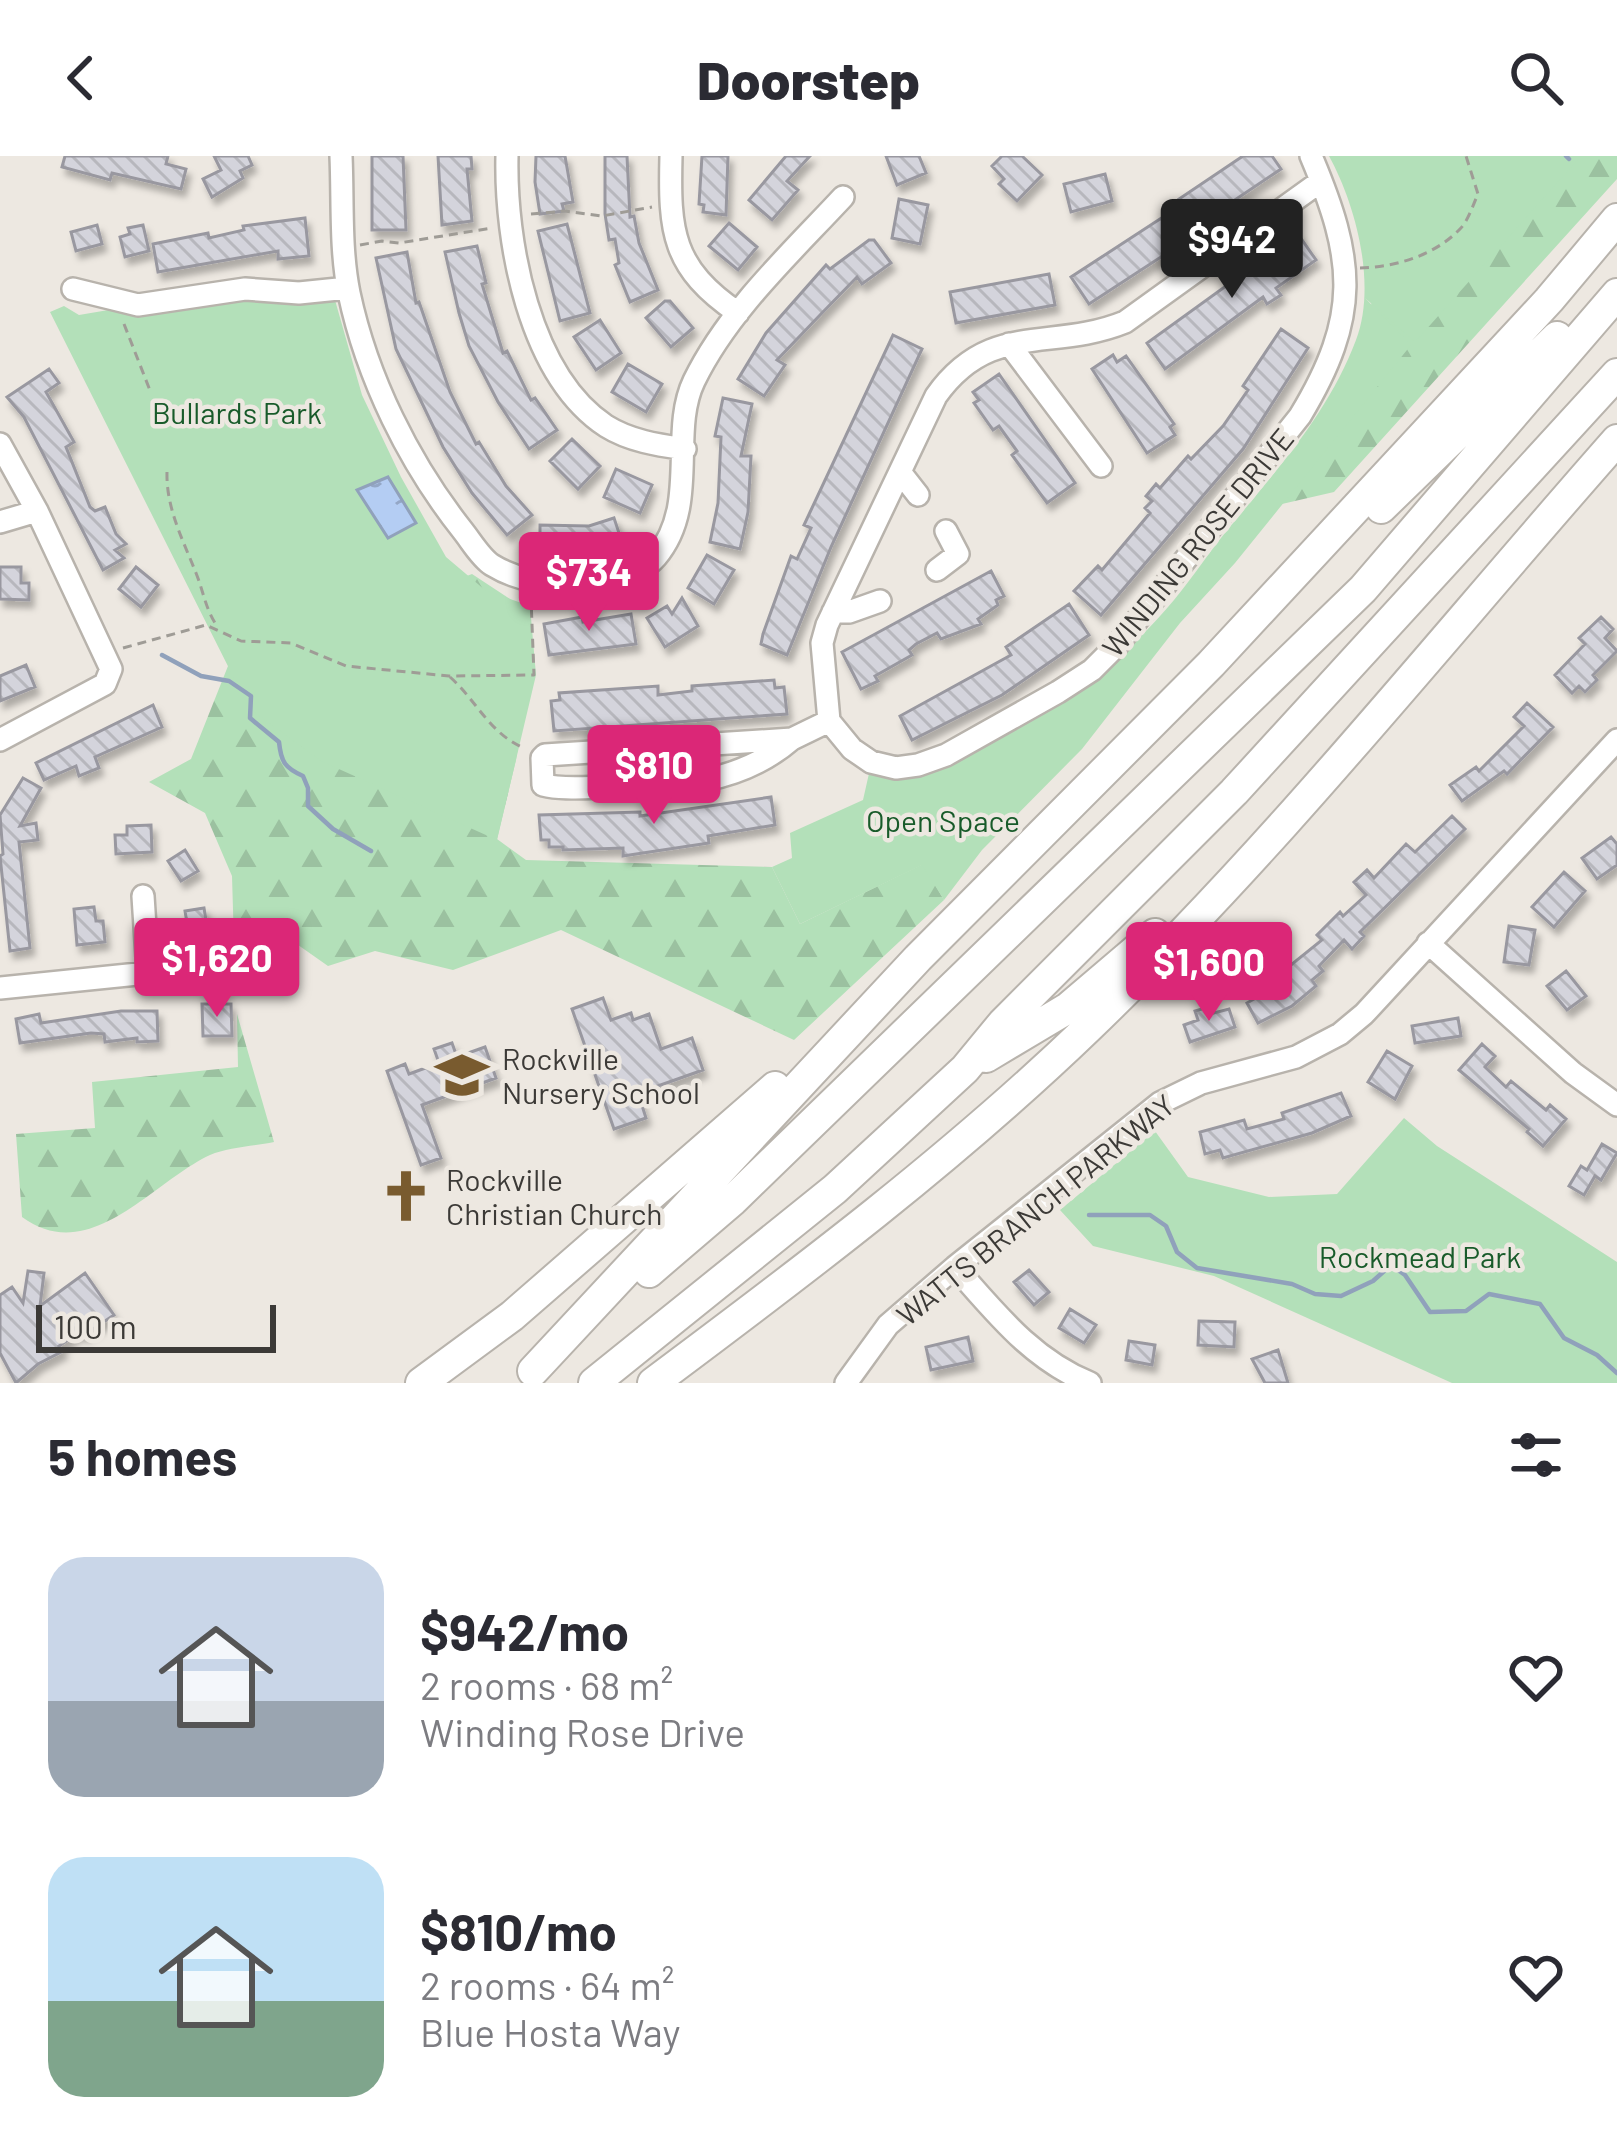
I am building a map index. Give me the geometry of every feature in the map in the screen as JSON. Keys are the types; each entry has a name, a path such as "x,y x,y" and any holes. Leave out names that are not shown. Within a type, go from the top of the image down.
{"highway":[{"path":"524,1377 918,958 1211,664 1549,300 1617,219"},
{"path":"1211,664 1420,472 1617,278"},
{"path":"524,1377 733,1200 1364,589 1617,294"},
{"path":"594,1383 835,1189 965,1069 1004,1023 1234,792 1617,374"},
{"path":"653,1383 860,1229 1071,1043 1279,830 1617,440"},
{"path":"965,1069 1068,1008 1279,830"},
{"path":"421,1383 512,1316 918,958"}],"street":[{"path":"341,156 348,288 367,355 413,457 444,507 489,564 534,583 580,585 623,577 655,560 670,530 684,482 684,414 694,382 739,313 843,196"},
{"path":"506,156 521,289 563,383 604,425 644,443 685,449"},
{"path":"671,156 672,204 684,262 699,284 739,313"},
{"name":"WINDING ROSE DRIVE","path":"830,721 852,749 871,762 896,768 918,765 946,755 1092,670 1118,644 1300,416 1324,376 1339,332 1346,269 1333,204 1310,156"},
{"path":"792,739 555,753 542,758 543,785 664,786 711,781 757,765 792,739 830,721 822,643 936,395 955,370 984,351 1105,330 1125,322 1321,181"},
{"path":"74,289 138,305 245,289 299,293 348,288"},
{"path":"1009,344 1101,466"},
{"path":"0,444 111,669 105,684 0,740"},
{"path":"900,472 918,494"},
{"path":"0,522 37,511"},
{"path":"937,570 958,554 946,531"},
{"path":"833,613 880,601"},
{"name":"WATTS BRANCH PARKWAY","path":"846,1383 888,1325 1160,1103 1201,1083 1296,1057 1364,1015 1617,740"},
{"path":"143,896 148,973"},
{"path":"1428,944 1573,1073 1617,1105"},
{"path":"0,988 236,964 254,970"},
{"path":"955,1267 1024,1344 1090,1383"}],"path":[{"path":"1346,269 1389,267 1429,251 1462,228 1478,194 1466,156"},
{"path":"344,248 565,212 602,216 672,204"},
{"path":"115,299 151,393"},
{"path":"167,472 166,493 199,579 204,606 218,628"},
{"path":"111,669 124,647 206,625 242,641 291,643 346,666 448,676 534,676 531,598"},
{"path":"448,676 509,742 531,751"}],"green space":[{"name":"Open Space","path":"1329,156 1581,156 1415,342 1365,298 1411,345 1082,749 982,850 944,900 922,865 800,924 772,867 792,858 790,833 863,800 870,769 906,774 936,770 1022,726 1092,679 1174,600 1317,416 1356,340 1364,295 1355,221"},
{"path":"1481,156 1617,156 1617,179 1334,492 1251,511 1350,379 1375,291"},
{"name":"Bullards Park","path":"331,286 362,395 446,557 485,590 530,606 536,675 497,840 321,761 249,708 50,312 64,306 79,315 244,287"},
{"path":"472,574 525,609 527,688 497,839 526,860 772,867 800,924 923,864 944,900 794,1040 561,930 453,970 375,951 328,966 281,933 234,944 232,876 205,813 149,782 191,759 228,666"},
{"path":"237,1014 274,1142 210,1155 96,1226 72,1232 47,1230 22,1217 16,1134 95,1128 92,1082 238,1067"},
{"name":"Rockmead Park","path":"1404,1118 1437,1146 1617,1262 1617,1383 1452,1383 1214,1276 1093,1246 1060,1210 1155,1131 1188,1177 1269,1197 1337,1194"}],"water":[{"path":"388,477 416,523 388,538 357,490"}],"building":[{"path":"65,156 168,156 166,164 186,169 181,189 112,173 110,180 62,167"},
{"path":"214,156 248,156 252,165 240,171 243,178 212,197 203,179 221,170"},
{"path":"372,156 403,156 406,230 372,230"},
{"path":"438,156 471,156 472,169 467,169 472,221 442,225"},
{"path":"536,156 565,156 573,202 562,204 564,211 540,214"},
{"path":"605,156 627,156 630,217 634,216 658,290 630,302 615,265 619,263 615,239 609,240"},
{"path":"702,156 728,156 726,215 703,212 704,205 699,204"},
{"path":"786,156 810,156 787,181 798,190 772,220 749,200"},
{"path":"886,156 919,156 926,173 897,185"},
{"path":"1002,156 1022,156 1042,175 1017,201 999,184 1004,179 992,166"},
{"path":"1243,156 1272,156 1281,169 1184,234 1187,240 1089,304 1071,277 1183,204 1179,199"},
{"path":"1105,174 1112,201 1071,212 1064,184"},
{"path":"899,199 928,205 920,244 892,238"},
{"path":"305,218 309,256 278,259 278,251 158,272 153,244"},
{"path":"729,223 757,247 738,270 709,246"},
{"path":"567,224 590,313 560,321 538,231"},
{"path":"97,225 102,244 76,251 71,232"},
{"path":"143,225 149,251 125,257 120,237 130,234 128,228"},
{"path":"1298,234 1316,260 1276,288 1281,295 1267,304 1263,297 1165,369 1147,343"},
{"path":"874,240 891,263 862,284 857,277 777,360 785,365 764,396 738,379 766,333 826,265 830,269"},
{"path":"477,246 486,283 482,284 503,353 507,351 531,400 535,398 557,430 529,449 469,346 459,313 445,252"},
{"path":"407,252 416,303 450,392 476,444 532,515 507,535 472,493 443,447 396,349 376,258"},
{"path":"1049,274 1055,305 956,323 950,292"},
{"path":"665,301 693,328 671,347 646,318"},
{"path":"600,320 621,353 596,370 574,337"},
{"path":"1281,329 1308,348 1243,449 1101,615 1074,591 1098,566 1102,570 1150,513 1145,508 1152,501 1146,496 1156,484 1160,488 1223,426"},
{"path":"893,335 922,349 787,655 761,644 763,634 791,556 797,559 811,528 804,525"},
{"path":"1113,355 1117,362 1126,356 1174,424 1170,427 1175,435 1147,453 1092,369"},
{"path":"628,364 662,384 646,412 612,392"},
{"path":"49,369 59,383 46,392 74,442 66,447 90,507 95,511 105,507 116,534 126,544 115,550 124,558 103,570 24,417 7,397"},
{"path":"999,374 1075,483 1047,503 1012,455 1017,451 999,426 993,430 974,403 979,400 973,392"},
{"path":"723,398 752,404 741,456 751,456 740,549 710,542 718,503 721,437 715,436"},
{"path":"572,439 600,466 578,489 550,461"},
{"path":"616,469 652,485 640,513 604,497"},
{"path":"614,518 622,542 581,556 540,556 540,525 589,526"},
{"path":"707,555 734,570 714,604 688,588"},
{"path":"0,567 21,567 21,583 29,583 29,600 0,599"},
{"path":"136,567 158,585 141,607 119,589"},
{"path":"991,571 1004,596 978,619 981,624 941,639 937,633 916,644 909,650 912,655 861,689 842,652"},
{"path":"682,598 698,626 665,647 647,618 667,606 672,614"},
{"path":"1069,604 1089,635 1002,695 912,740 900,716 1011,655 1006,647"},
{"path":"631,614 636,644 549,655 544,624"},
{"path":"1601,617 1613,629 1605,638 1617,651 1593,675 1597,680 1585,692 1579,686 1572,693 1555,675 1585,644 1579,638"},
{"path":"26,665 35,687 0,701 0,676"},
{"path":"774,680 775,688 784,687 787,714 554,731 551,701 560,700 559,693 658,686 658,695 692,691 692,686"},
{"path":"1527,703 1553,727 1507,774 1504,771 1462,801 1450,785 1476,767 1479,771 1524,726 1514,717"},
{"path":"153,705 162,727 95,757 99,768 79,776 76,766 44,780 36,763"},
{"path":"23,778 41,788 20,826 36,823 38,840 19,842 30,948 10,951 0,815"},
{"path":"771,797 775,825 708,836 709,843 623,856 623,848 563,850 541,840 539,815 640,812 640,816"},
{"path":"1452,816 1465,829 1360,932 1364,936 1352,949 1344,940 1319,966 1323,971 1312,980 1316,986 1292,1006 1258,1023 1247,1003 1254,999 1249,990 1263,982 1265,986 1322,940 1317,935 1366,895 1354,882 1367,870 1374,878 1406,844 1415,852"},
{"path":"151,825 152,852 116,854 115,835 127,835 127,826"},
{"path":"1611,837 1617,844 1617,865 1597,879 1582,858"},
{"path":"185,850 198,871 181,881 168,861"},
{"path":"1564,872 1585,891 1554,927 1532,907"},
{"path":"94,907 96,921 103,921 105,942 77,945 74,909"},
{"path":"204,908 208,932 189,935 185,911"},
{"path":"1509,926 1535,930 1529,965 1504,962"},
{"path":"1566,971 1586,996 1567,1010 1547,986"},
{"path":"603,998 611,1020 631,1013 633,1020 649,1014 661,1049 692,1038 703,1070 638,1093 646,1118 614,1129 572,1009"},
{"path":"202,1004 231,1004 232,1036 203,1036"},
{"path":"1212,1006 1214,1013 1229,1009 1235,1027 1190,1042 1184,1025 1198,1020 1195,1011"},
{"path":"121,1011 157,1011 158,1041 105,1042 104,1034 91,1033 20,1043 16,1019 39,1014 41,1023"},
{"path":"1458,1018 1461,1036 1415,1043 1412,1026"},
{"path":"452,1043 457,1057 485,1047 496,1078 422,1105 441,1158 421,1165 387,1071 405,1064 409,1074 439,1063 434,1049"},
{"path":"1482,1044 1495,1056 1485,1067 1506,1087 1511,1081 1546,1110 1550,1105 1566,1119 1543,1146 1459,1070"},
{"path":"1387,1051 1412,1066 1395,1099 1368,1082"},
{"path":"1341,1093 1351,1116 1312,1133 1223,1158 1220,1150 1205,1154 1200,1132 1244,1120 1247,1129 1284,1119 1282,1113"},
{"path":"1602,1144 1617,1153 1601,1180 1595,1176 1584,1195 1569,1186 1581,1166 1587,1170"},
{"path":"1029,1270 1049,1292 1034,1305 1014,1282"},
{"path":"28,1271 44,1273 40,1306 85,1273 114,1315 59,1346 63,1351 16,1383 0,1353 0,1295 12,1287 23,1303"},
{"path":"1070,1309 1096,1325 1084,1343 1059,1328"},
{"path":"1199,1321 1235,1322 1234,1347 1198,1345"},
{"path":"968,1337 973,1361 931,1370 926,1347"},
{"path":"1129,1341 1155,1345 1152,1365 1126,1360"},
{"path":"1278,1350 1288,1383 1265,1383 1252,1359"}],"waterway":[{"path":"1566,156 1569,159"},
{"path":"162,655 201,676 229,681 251,696 250,718 279,742 285,764 303,776 308,806 333,829 371,851"},
{"path":"1089,1215 1150,1215 1166,1226 1177,1252 1197,1268 1292,1284 1315,1294 1341,1296 1373,1281 1391,1265 1405,1275 1430,1312 1466,1311 1489,1294 1540,1304 1564,1338 1597,1355 1617,1373"}],"place":[{"name":"Rockville Nursery School","path":"462,1075"},
{"name":"Rockville Christian Church","path":"406,1196"}]}
